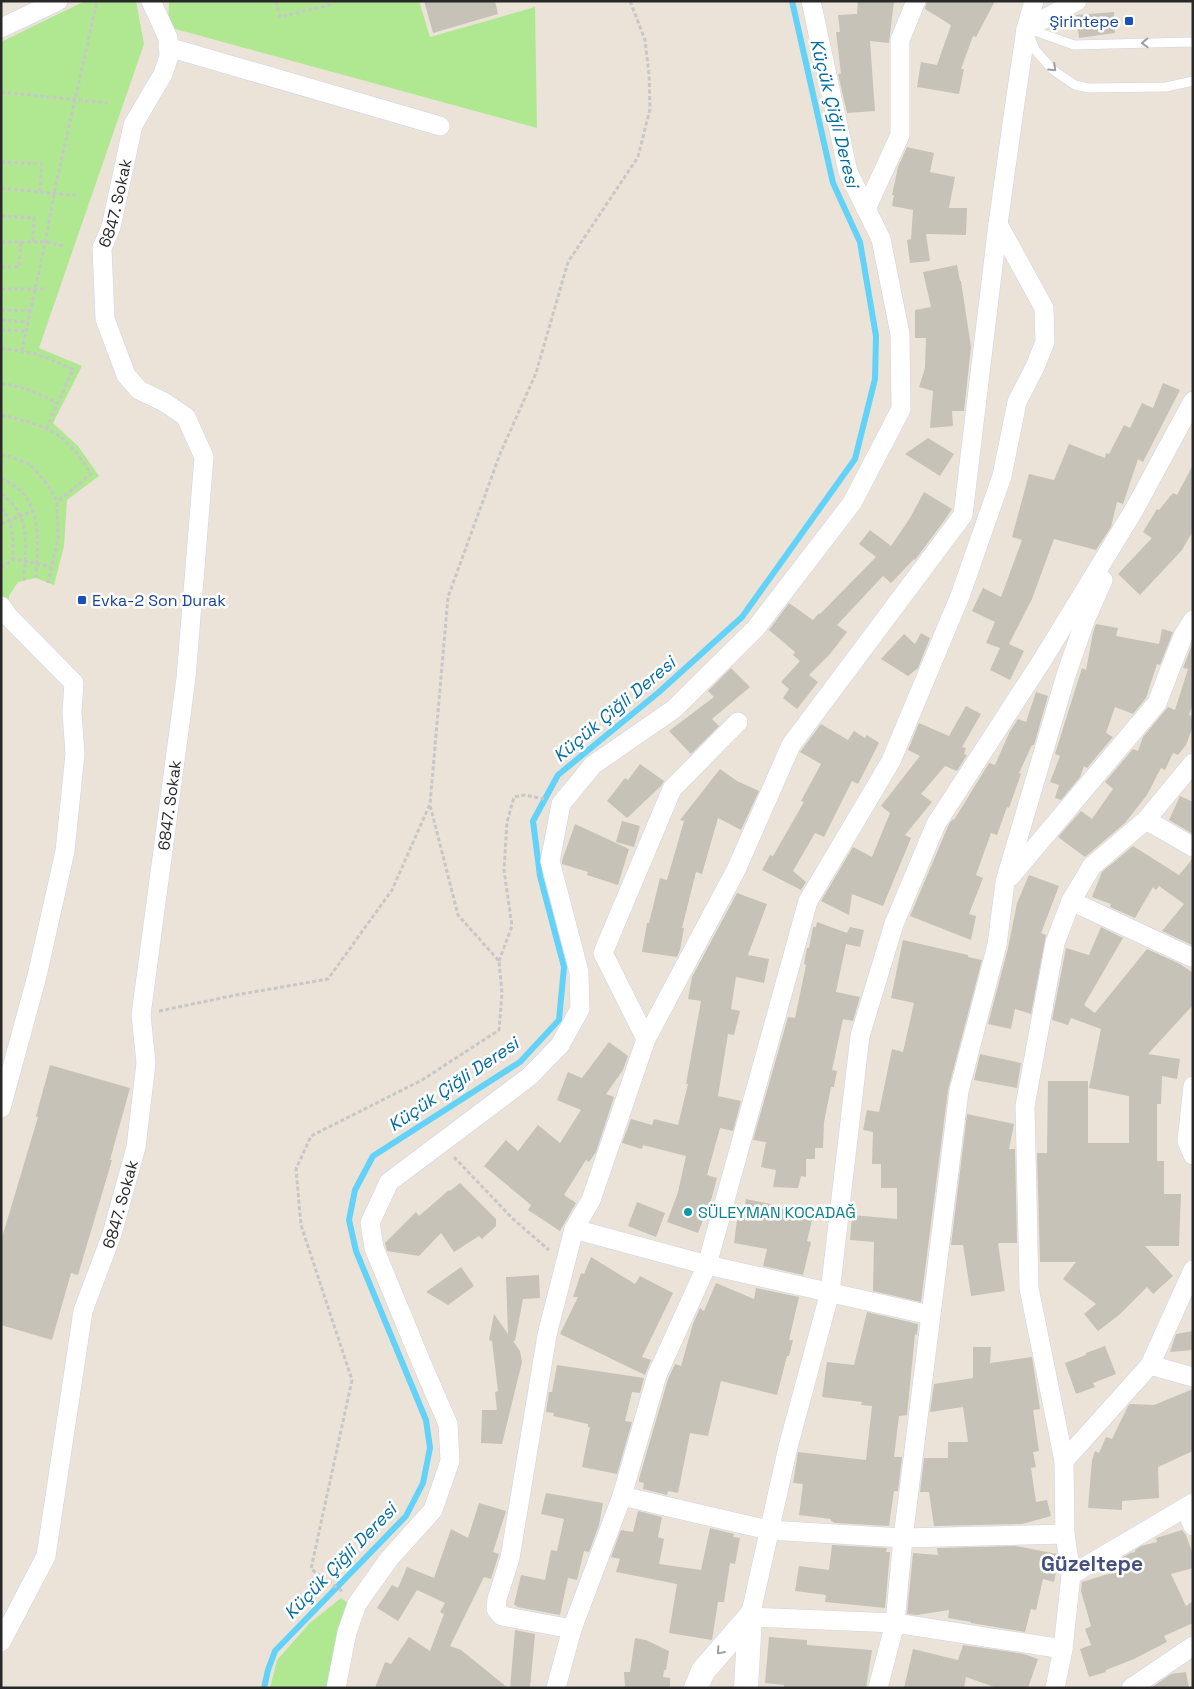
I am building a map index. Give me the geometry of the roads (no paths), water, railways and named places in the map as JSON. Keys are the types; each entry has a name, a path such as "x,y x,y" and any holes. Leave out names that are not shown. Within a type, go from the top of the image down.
{"street":[{"path":"1,28 58,1"},
{"name":"6847. Sokak","path":"1,1642 46,1556 83,1311 112,1234 136,1147 146,1063 141,1015 186,678 204,457 186,417 164,402 139,390 126,375 105,319 102,248 111,227 133,125 163,74 169,56 168,38 151,1"},
{"path":"336,1688 347,1632 357,1604 389,1559 433,1510 450,1461 448,1424 374,1248 370,1224 389,1182 530,1076 560,1045 580,1009 579,972 550,861 561,804 593,765 674,709 756,628 852,504 901,409 900,334 881,239 848,172 811,1"},
{"path":"866,209 900,135 900,40 916,1"},
{"path":"572,1629 502,1616 496,1609 510,1558 547,1335 574,1229 591,1200 646,1039 736,870 791,745 964,515 998,224 1026,29 1034,1"},
{"path":"1026,29 1077,1"},
{"path":"1,15 23,18"},
{"path":"168,47 440,126"},
{"path":"556,1688 572,1629 622,1496 657,1375 707,1265 808,901 895,752 960,596 1002,476 1017,402 1035,367 1045,342 1044,308 998,224"},
{"path":"746,1688 750,1617 768,1530 788,1447 830,1292 860,1036 894,924 936,824 1043,660 1134,510 1193,401"},
{"path":"878,1688 895,1624 903,1538 959,1091 998,946 1005,882 1067,672 1086,618 1134,510"},
{"path":"1,1108 37,976 65,851 75,754 72,712 74,683 5,611"},
{"path":"1005,882 1157,703 1183,636 1193,620"},
{"path":"646,1039 603,953 672,789 738,722"},
{"path":"1055,1688 1063,1649 1071,1575 1065,1534 1064,1461 1030,1288 1025,1106 1054,944 1071,901 1092,866 1146,820 1193,763"},
{"path":"1146,820 1193,847"},
{"path":"1071,901 1191,957 1193,956"},
{"path":"1193,1086 1186,1142 1193,1155"},
{"path":"574,1229 707,1265 930,1315"},
{"path":"1064,1461 1150,1365 1193,1270"},
{"path":"1150,1365 1193,1377"},
{"path":"622,1496 768,1530 903,1538 1065,1534"},
{"path":"1071,1575 1189,1506 1193,1526"},
{"path":"750,1617 895,1624 1063,1649"},
{"path":"696,1688 703,1671 750,1617"},
{"path":"1131,1688 1193,1646"}],"lane":[{"path":"1026,29 1074,45 1190,42 1193,44"},
{"path":"1026,29 1036,51 1054,70 1075,85 1089,88 1166,87 1193,82"}],"waterway":[{"name":"Küçük Çiğli Deresi","path":"264,1688 275,1651 406,1516 423,1483 430,1448 426,1420 356,1251 349,1220 355,1190 373,1156 520,1062 559,1020 564,967 540,876 533,821 558,775 659,692 742,617 855,459 875,379 876,336 860,242 833,183 792,1"}],"place":[{"name":"Şirintepe","path":"1129,21"},
{"name":"Evka-2 Son Durak","path":"82,600"},
{"name":"SÜLEYMAN KOCADAĞ","path":"688,1212"}],"district":[{"name":"Güzeltepe","path":"1092,1563"}]}
